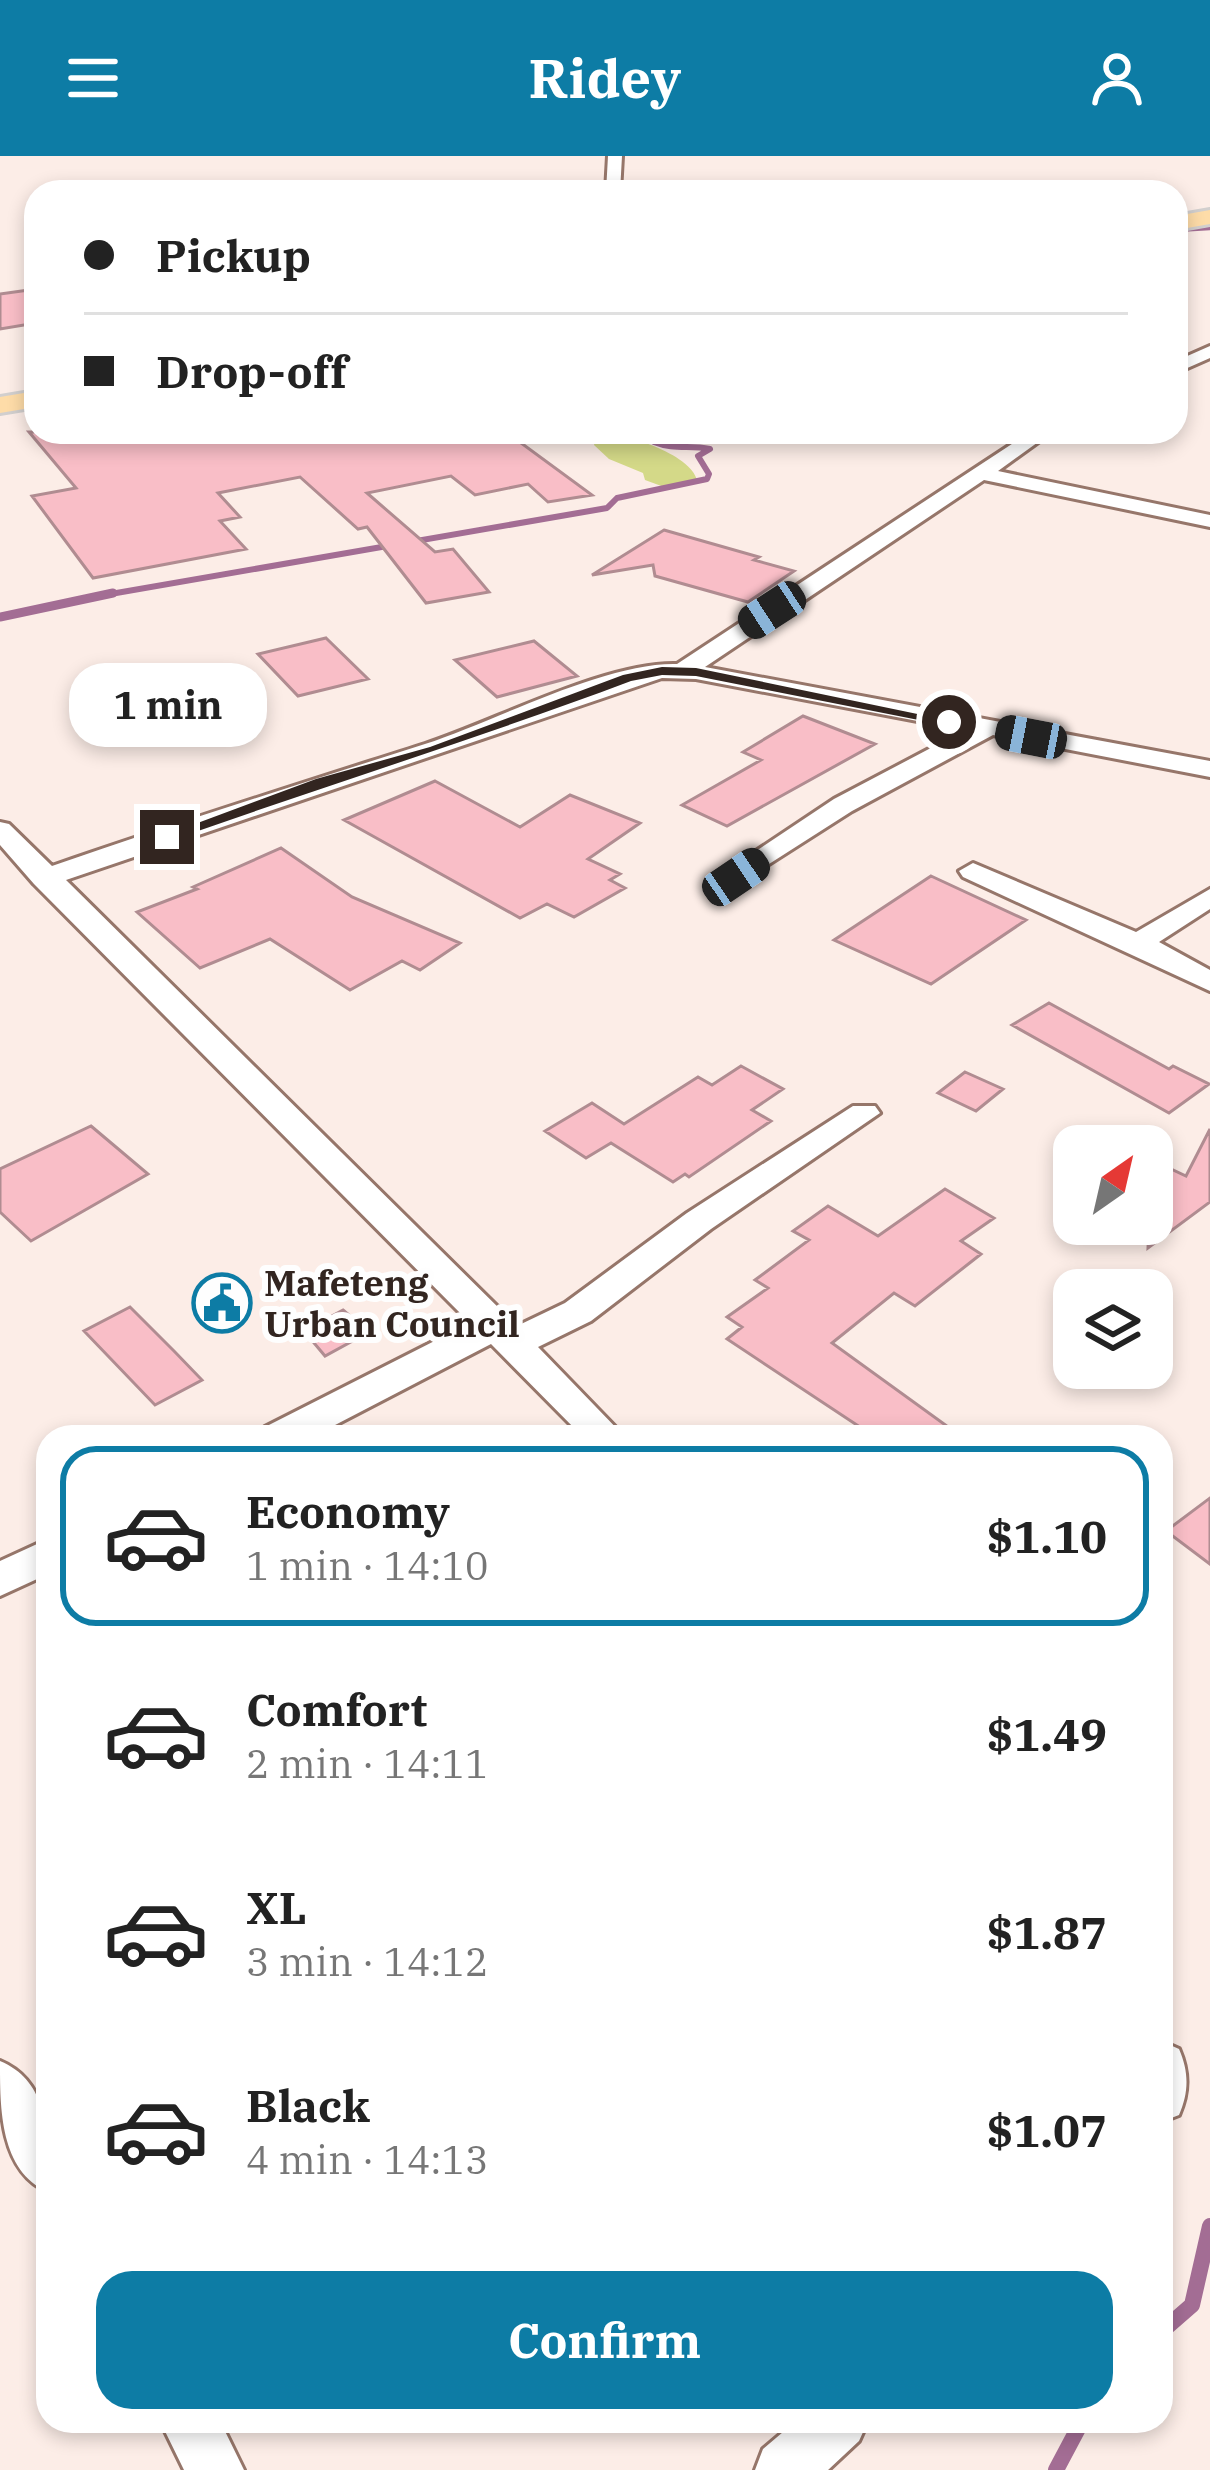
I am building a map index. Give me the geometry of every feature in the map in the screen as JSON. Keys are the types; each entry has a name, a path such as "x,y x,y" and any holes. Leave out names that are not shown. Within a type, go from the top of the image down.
{"street":[{"path":"684,670 981,473 1016,444"},
{"path":"981,473 1210,521"},
{"path":"44,878 321,782 435,749 628,678 684,670 1210,770"},
{"path":"736,877 843,806 986,729"},
{"path":"0,830 594,1425"},
{"path":"973,872 1138,943 1210,982"},
{"path":"1138,943 1210,897"},
{"path":"305,1425 502,1336 578,1312 699,1221 864,1114"},
{"path":"0,1580 36,1562"},
{"path":"0,2086 36,2146"},
{"path":"194,2433 214,2470"},
{"path":"784,2470 826,2433"}],"green space":[{"path":"648,444 670,453 697,480 664,487 609,459 594,445"}],"building":[{"path":"24,291 24,325 0,329 0,294"},
{"path":"39,444 522,444 592,495 548,502 528,484 475,495 451,476 367,493 435,552 453,549 489,592 426,603 367,527 358,529 300,477 218,493 240,517 220,521 246,549 93,578 32,496 76,488"},
{"path":"664,530 794,571 748,602 655,576 653,565 592,575"},
{"path":"326,638 368,679 298,696 258,654"},
{"path":"534,641 577,676 497,697 455,660"},
{"path":"803,716 875,744 727,826 682,805 761,760 743,752"},
{"path":"435,781 520,827 570,795 640,823 588,859 620,874 610,880 625,888 574,917 547,904 520,918 344,820"},
{"path":"281,848 352,897 460,943 420,970 402,961 350,990 270,939 200,968 137,912"},
{"path":"931,876 1026,920 931,984 834,940"},
{"path":"1049,1003 1169,1069 1173,1066 1209,1084 1169,1113 1012,1025"},
{"path":"741,1066 783,1089 752,1110 771,1121 689,1177 685,1174 673,1182 611,1143 586,1158 545,1131 592,1103 624,1124 698,1077 712,1085"},
{"path":"965,1072 1003,1089 976,1111 938,1093"},
{"path":"91,1126 148,1174 31,1241 0,1212 0,1169"},
{"path":"1210,1129 1210,1202 1173,1229 1173,1170 1186,1176"},
{"path":"945,1189 994,1218 961,1241 981,1254 915,1306 894,1293 832,1343 945,1425 857,1425 727,1339 742,1327 727,1317 768,1288 755,1280 809,1240 793,1231 828,1206 878,1236"},
{"path":"130,1307 202,1380 155,1405 84,1331"},
{"path":"343,1310 369,1332 325,1356 304,1331"},
{"path":"1210,1498 1210,1564 1173,1536 1173,1526"}],"waterway":[{"path":"1188,229 1210,228"},
{"path":"99,596 607,508 617,498 707,479 709,474 698,456 710,449 661,444"},
{"path":"0,617 113,593"},
{"path":"1173,2322 1192,2305 1210,2226"},
{"path":"1056,2470 1076,2433"}],"place":[{"name":"Mafeteng Urban Council","path":"222,1303"}],"route":[{"path":"167,837 321,782 435,749 628,678 662,671 696,672 949,722"}]}
